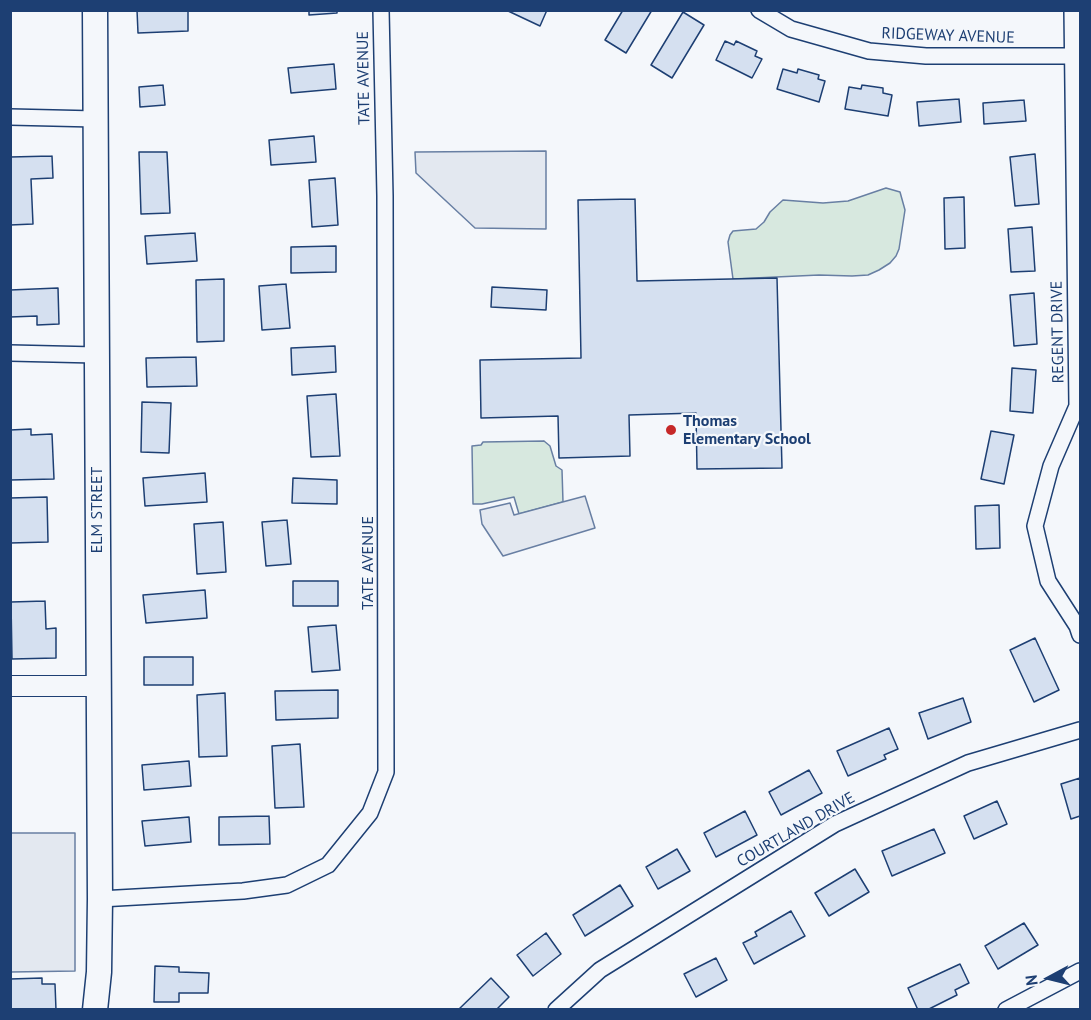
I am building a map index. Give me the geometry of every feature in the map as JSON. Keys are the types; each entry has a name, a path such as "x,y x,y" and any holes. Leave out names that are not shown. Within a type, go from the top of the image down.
{"main road":[{"name":"ELM STREET","path":"94,10 100,899 99,972 94,1010"}],"street":[{"name":"TATE AVENUE","path":"100,899 243,891 287,885 328,865 370,813 386,772 385,220 381,10"},
{"name":"RIDGEWAY AVENUE","path":"759,10 791,29 868,51 926,56 1072,56"},
{"name":"REGENT DRIVE","path":"1072,10 1077,406 1051,466 1035,526 1048,581 1077,626 1080,635"},
{"path":"10,117 96,119"},
{"path":"10,353 96,355"},
{"path":"10,686 98,686"},
{"name":"COURTLAND DRIVE","path":"556,1010 600,969 835,824 968,763 1080,730"},
{"path":"1006,1010 1080,971"}],"shaded area":[{"path":"546,151 546,229 475,228 416,173 415,152"},
{"path":"886,188 900,192 905,210 896,256 879,270 868,275 852,276 819,275 733,279 728,242 730,235 733,231 756,229 783,200 823,203 848,201"},
{"path":"544,441 550,446 556,466 562,470 563,502 519,514 514,497 473,504 472,446 481,445 483,442"},
{"path":"585,496 595,528 503,556 482,524 480,510 510,503 514,515"},
{"path":"11,833 75,833 75,971 11,972"}],"building":[{"path":"137,10 188,10 188,31 138,33"},
{"path":"309,10 337,10 337,13 309,15"},
{"path":"506,10 547,10 540,26"},
{"path":"623,10 652,10 626,53 605,40"},
{"path":"683,12 704,25 672,78 651,65"},
{"path":"725,41 734,45 736,41 757,51 755,56 762,59 752,78 716,60"},
{"path":"334,64 336,89 291,93 288,68"},
{"path":"783,69 797,73 798,69 819,75 818,79 825,81 819,102 777,89"},
{"path":"163,85 165,105 140,107 139,87"},
{"path":"862,85 883,88 883,93 892,95 888,116 845,109 849,87 861,89"},
{"path":"959,99 961,122 919,126 917,102"},
{"path":"1024,100 1026,121 984,124 983,103"},
{"path":"314,136 316,162 271,165 269,140"},
{"path":"139,152 167,152 170,213 141,214"},
{"path":"1035,154 1039,204 1015,206 1010,157"},
{"path":"52,156 53,178 31,179 33,224 10,225 10,157"},
{"path":"335,178 338,225 312,227 309,180"},
{"path":"964,197 965,248 945,249 944,198"},
{"path":"635,199 637,281 777,278 782,468 697,469 696,413 629,415 630,456 559,458 558,416 481,418 480,360 581,358 578,200"},
{"path":"1032,227 1035,271 1011,272 1008,229"},
{"path":"195,233 197,261 147,264 145,236"},
{"path":"336,246 336,272 291,273 291,247"},
{"path":"224,279 224,341 197,342 196,280"},
{"path":"286,284 290,328 262,330 259,286"},
{"path":"492,287 547,290 546,310 491,307"},
{"path":"58,288 59,324 37,325 37,316 10,317 10,290"},
{"path":"1034,293 1037,344 1014,346 1010,295"},
{"path":"335,346 336,372 292,375 291,348"},
{"path":"196,357 197,386 147,387 146,358"},
{"path":"1012,368 1036,370 1033,413 1010,411"},
{"path":"336,394 340,456 311,457 307,396"},
{"path":"142,402 171,403 169,453 141,452"},
{"path":"31,429 31,435 52,434 54,479 10,480 10,430"},
{"path":"991,431 1014,435 1004,484 981,479"},
{"path":"205,473 207,502 145,506 143,478"},
{"path":"293,478 337,480 337,504 292,503"},
{"path":"47,497 48,542 10,543 10,498"},
{"path":"999,505 1000,548 976,549 975,506"},
{"path":"287,520 291,564 266,566 262,522"},
{"path":"223,522 226,572 197,574 194,524"},
{"path":"293,581 338,581 338,606 293,606"},
{"path":"205,590 207,618 146,623 143,595"},
{"path":"45,601 46,629 56,628 56,658 12,659 11,602"},
{"path":"336,625 340,670 312,672 308,627"},
{"path":"1035,638 1059,690 1034,702 1010,650"},
{"path":"144,657 193,657 193,685 144,685"},
{"path":"338,690 338,718 276,720 275,691"},
{"path":"225,693 227,756 199,757 197,695"},
{"path":"963,698 971,722 928,739 919,713"},
{"path":"889,728 898,749 884,755 886,759 848,776 837,751"},
{"path":"300,744 304,807 275,808 272,746"},
{"path":"189,761 191,786 144,790 142,765"},
{"path":"809,770 822,793 781,815 769,792"},
{"path":"1080,778 1080,816 1071,819 1061,784"},
{"path":"997,801 1007,824 974,839 964,816"},
{"path":"745,811 757,835 716,857 704,833"},
{"path":"269,816 270,844 219,845 219,817"},
{"path":"189,817 191,842 145,846 142,821"},
{"path":"934,829 945,853 892,876 882,851"},
{"path":"677,849 690,871 658,889 646,867"},
{"path":"855,869 869,892 829,916 815,893"},
{"path":"620,885 633,906 585,936 573,915"},
{"path":"791,911 805,936 754,964 743,943 757,936 755,932"},
{"path":"1024,923 1038,945 998,969 985,946"},
{"path":"546,933 561,954 533,976 517,955"},
{"path":"716,958 727,980 696,997 684,974"},
{"path":"960,964 969,983 955,990 957,995 927,1010 918,1010 908,988"},
{"path":"155,966 179,967 179,972 209,973 208,993 179,993 179,1002 154,1002"},
{"path":"42,978 42,984 55,984 56,1010 10,1010 10,979"},
{"path":"491,978 509,997 496,1010 458,1010"}],"place":[{"name":"Thomas Elementary School","path":"671,430"}]}
